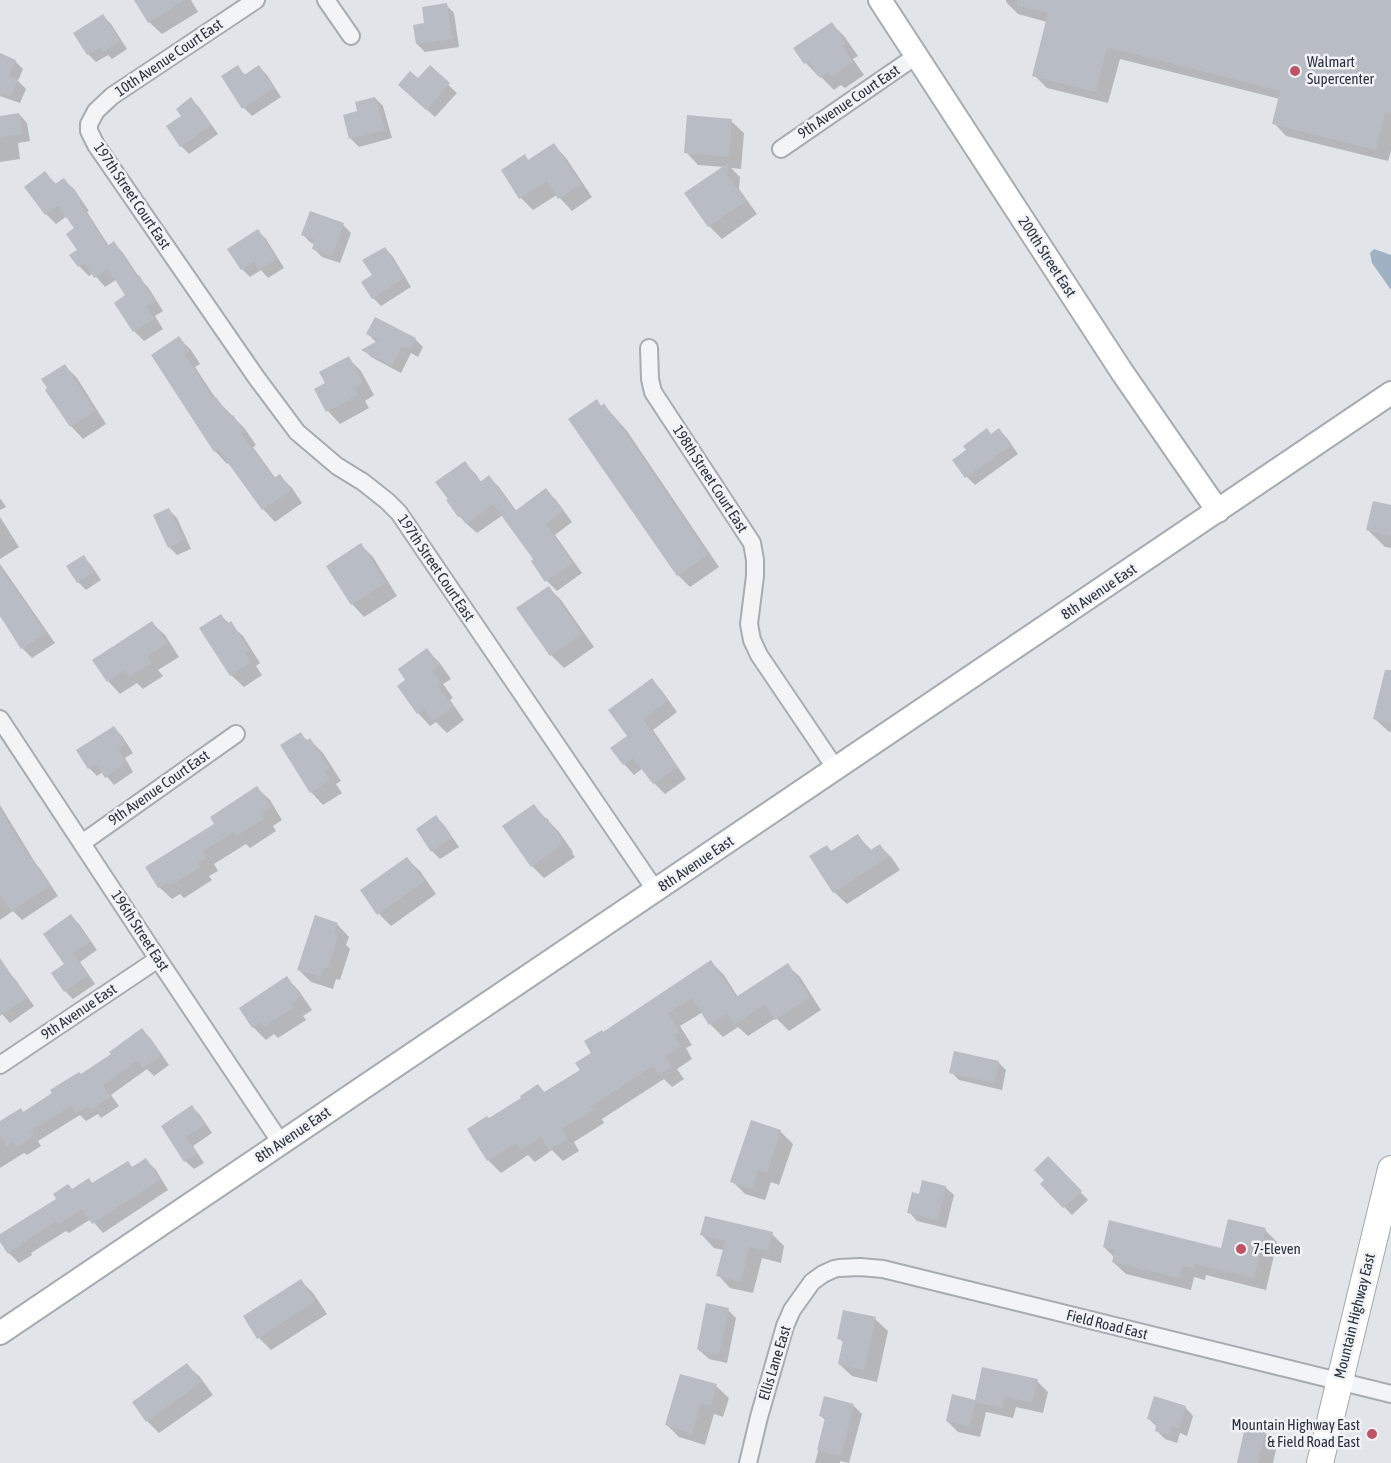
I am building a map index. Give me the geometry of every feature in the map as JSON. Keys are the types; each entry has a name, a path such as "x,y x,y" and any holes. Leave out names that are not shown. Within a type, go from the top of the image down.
{"main road":[{"name":"Mountain Highway East","path":"1320,1463 1391,1169"}],"street":[{"name":"10th Avenue Court East","path":"89,124 96,111 112,96 256,0"},
{"path":"326,0 351,36"},
{"name":"200th Street East","path":"880,0 1122,372 1218,511"},
{"name":"9th Avenue Court East","path":"781,149 916,56"},
{"name":"197th Street Court East","path":"89,124 89,131 96,145 256,377 297,432 337,466 363,482 387,501 399,513 656,891"},
{"name":"198th Street Court East","path":"649,348 650,379 653,392 752,543 755,576 749,624 752,640 759,655 836,769"},
{"name":"8th Avenue East","path":"0,1333 1391,393"},
{"name":"196th Street East","path":"0,719 281,1143"},
{"name":"9th Avenue Court East","path":"82,843 236,734"},
{"name":"9th Avenue East","path":"0,1065 158,959"},
{"name":"Field Road East","path":"823,1274 834,1269 860,1266 883,1269 1391,1394"},
{"name":"Ellis Lane East","path":"748,1463 785,1326 792,1310 812,1282 823,1274"}],"water":[{"path":"1374,249 1391,255 1391,290 1372,263 1370,253"}],"building":[{"path":"134,0 184,0 148,23"},
{"name":"Walmart Supercenter","path":"1017,0 1391,0 1391,114 1385,113 1376,150 1272,124 1280,91 1107,47 1096,92 1032,76 1048,13 1017,5"},
{"path":"447,3 452,39 416,44 413,25 424,23 422,7"},
{"path":"103,14 120,41 103,52 100,47 87,55 73,33"},
{"path":"832,22 846,43 842,46 853,62 831,77 828,72 820,78 808,61 804,64 793,48"},
{"path":"0,53 16,60 9,76 18,79 11,96 2,93 0,97"},
{"path":"238,65 244,75 259,65 274,88 242,109 221,76"},
{"path":"430,65 450,83 426,110 398,85 410,71 418,78"},
{"path":"191,97 211,125 180,147 166,126 181,116 176,109"},
{"path":"375,97 385,130 349,139 343,115 357,111 355,102"},
{"path":"19,113 22,134 0,137 0,116"},
{"path":"687,115 732,119 729,157 684,153"},
{"path":"554,143 581,184 558,199 547,181 519,199 501,170 525,154 528,160"},
{"path":"728,163 727,175 746,201 708,227 684,193"},
{"path":"45,171 55,184 64,178 81,200 79,202 107,246 114,241 155,301 146,306 154,319 133,332 114,303 125,295 108,269 94,278 85,263 78,267 69,255 77,250 66,234 74,228 58,206 45,215 24,187"},
{"path":"310,211 344,223 332,256 312,249 315,240 301,235"},
{"path":"258,229 277,259 259,270 254,262 241,270 227,249"},
{"path":"385,247 404,278 372,299 361,282 372,275 362,260"},
{"path":"375,317 416,338 410,350 402,346 392,366 361,350 379,340 366,334"},
{"path":"179,336 189,351 184,354 211,395 216,397 230,417 233,415 244,432 241,433 274,478 280,474 291,490 262,510 218,449 214,452 151,355"},
{"path":"349,356 363,383 353,388 358,395 326,412 314,389 325,383 319,372"},
{"path":"65,364 95,411 70,427 45,390 47,388 41,379"},
{"path":"597,399 601,406 604,403 614,416 708,554 677,576 568,419"},
{"path":"987,428 991,434 999,428 1011,446 965,478 952,460 966,450 963,446"},
{"path":"465,461 480,482 489,475 515,511 546,488 563,511 546,524 573,563 545,582 531,561 533,559 493,504 466,524 460,516 458,517 435,482"},
{"path":"1373,501 1391,505 1391,536 1366,530"},
{"path":"169,508 184,540 168,548 153,515"},
{"path":"361,543 386,583 351,605 326,566"},
{"path":"84,555 94,572 77,583 66,566"},
{"path":"0,567 46,633 21,649 0,616"},
{"path":"549,586 582,634 550,656 516,608"},
{"path":"221,614 227,624 231,621 249,650 245,653 251,662 230,676 199,628"},
{"path":"152,621 167,643 147,657 151,663 129,677 125,670 107,682 92,660"},
{"path":"427,648 440,665 432,671 442,684 438,687 453,707 433,721 424,709 417,714 397,686 405,680 398,669"},
{"path":"1385,670 1391,670 1391,723 1373,719"},
{"path":"652,678 668,701 643,719 677,767 653,784 633,758 623,765 610,748 627,736 608,710"},
{"path":"114,726 126,744 118,749 126,763 105,778 96,764 88,769 76,750"},
{"path":"301,732 306,741 310,738 329,768 324,771 330,780 310,793 280,745"},
{"path":"257,786 271,807 262,813 265,818 236,836 233,832 203,851 207,858 198,863 200,868 170,886 168,882 158,888 145,867 214,824 210,817"},
{"path":"534,804 545,819 547,818 563,844 531,867 502,826"},
{"path":"0,809 30,859 32,858 50,886 11,911 0,895"},
{"path":"436,815 452,838 431,852 416,829"},
{"path":"858,834 869,851 880,844 888,857 833,893 809,856 827,845 831,851"},
{"path":"407,857 425,881 377,915 360,890"},
{"path":"71,914 90,942 73,953 88,975 64,992 51,973 64,964 43,934"},
{"path":"315,915 338,923 334,933 338,935 328,968 324,967 321,977 297,970"},
{"path":"0,958 27,998 0,1016"},
{"path":"711,960 736,997 788,963 810,997 775,1020 765,1004 734,1025 727,1013 709,1025 692,998 668,1013 680,1032 674,1035 681,1046 665,1056 672,1066 658,1075 653,1066 591,1106 593,1110 562,1129 568,1138 549,1150 541,1137 521,1150 516,1143 487,1161 467,1129 521,1098 520,1096 538,1084 544,1092 580,1070 575,1063 591,1053 584,1041 602,1030 603,1032"},
{"path":"287,976 301,997 291,1003 294,1007 264,1027 261,1022 252,1028 239,1008"},
{"path":"142,1028 162,1055 143,1068 138,1060 103,1085 111,1097 91,1110 88,1106 76,1113 71,1106 30,1131 34,1136 17,1147 13,1141 7,1146 0,1135 0,1121 21,1108 23,1112 52,1093 50,1090 79,1072 81,1074 111,1054 109,1052"},
{"path":"954,1051 999,1061 994,1083 949,1073"},
{"path":"192,1105 205,1125 186,1137 197,1154 184,1162 161,1126"},
{"path":"751,1120 781,1130 767,1173 758,1170 752,1189 730,1182"},
{"path":"1048,1156 1082,1191 1063,1208 1040,1184 1044,1180 1034,1170"},
{"path":"146,1158 160,1180 92,1224 82,1209 58,1224 56,1221 8,1254 0,1242 0,1234 56,1199 53,1194 68,1184 72,1189 89,1178 92,1183 128,1161 132,1167"},
{"path":"922,1180 946,1186 938,1220 907,1213 912,1192 919,1194"},
{"path":"705,1216 773,1232 768,1251 749,1247 741,1282 716,1276 725,1241 700,1235"},
{"path":"1228,1219 1266,1228 1254,1278 1194,1264 1193,1268 1182,1266 1179,1278 1112,1262 1115,1250 1103,1247 1109,1220 1221,1248"},
{"path":"301,1279 315,1301 257,1339 243,1316"},
{"path":"706,1303 729,1308 719,1355 697,1349"},
{"path":"843,1310 876,1317 864,1370 838,1364 843,1340 837,1339"},
{"path":"187,1363 201,1382 146,1422 132,1402"},
{"path":"982,1367 1038,1379 1032,1403 1004,1396 1002,1408 975,1402 969,1427 946,1421 952,1394 975,1400"},
{"path":"680,1374 717,1384 711,1406 701,1403 692,1434 665,1425"},
{"path":"824,1396 854,1404 841,1456 817,1450 825,1418 819,1416"},
{"path":"1154,1396 1186,1406 1179,1429 1172,1426 1169,1435 1155,1431 1157,1422 1147,1419"},
{"path":"1245,1427 1265,1431 1258,1463 1237,1463"}],"place":[{"name":"Walmart Supercenter","path":"1295,71"},
{"name":"7-Eleven","path":"1241,1249"},
{"name":"Mountain Highway East & Field Road East","path":"1372,1434"}]}
